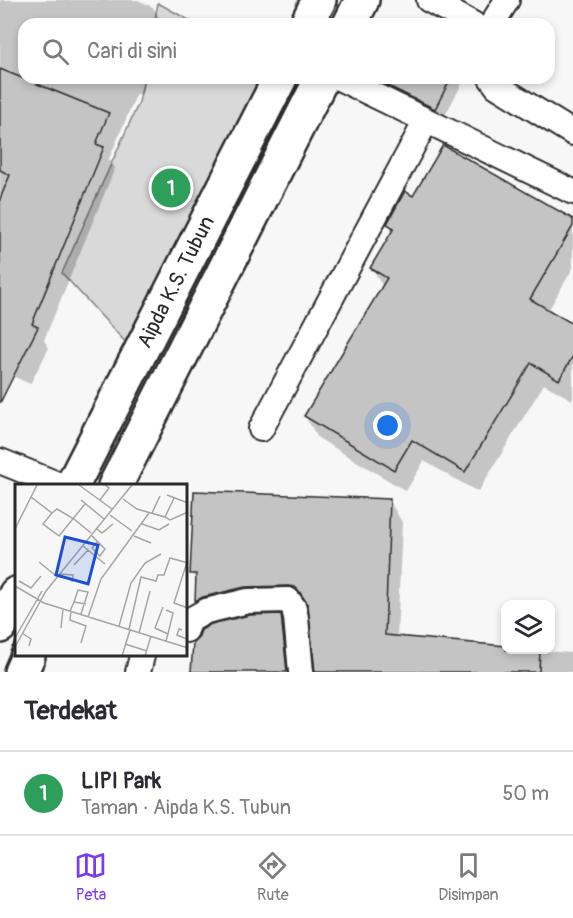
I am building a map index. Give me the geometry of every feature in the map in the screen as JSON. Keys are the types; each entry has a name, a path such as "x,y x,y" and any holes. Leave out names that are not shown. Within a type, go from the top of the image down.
{"street":[{"path":"310,18 319,0"},
{"path":"353,18 362,0"},
{"name":"Aipda K.S. Tubun","path":"73,484 277,84"},
{"name":"Aipda K.S. Tubun","path":"116,484 319,84"},
{"path":"0,626 15,596"},
{"path":"21,672 28,657"}],"lane":[{"path":"429,0 461,18"},
{"path":"496,18 507,0"},
{"path":"353,84 573,192"},
{"path":"496,84 571,126"},
{"path":"261,429 426,121"},
{"path":"0,461 57,484"},
{"path":"188,625 190,620 206,611 248,601 288,600 294,608 296,618 301,672"},
{"path":"138,672 142,657"}],"shaded area":[{"path":"158,3 185,18 155,18"},
{"path":"143,84 294,84 150,369 62,273 139,102"}],"building":[{"path":"0,69 18,76 18,84 37,84 109,113 96,144 104,147 32,324 38,327 0,403 0,199 10,175 0,170"},
{"path":"384,84 448,84 435,109"},
{"path":"443,145 573,219 573,226 530,299 573,324 573,356 559,380 531,363 465,472 412,440 394,470 304,416 387,278 370,268 394,228 387,224 405,191 413,196"},
{"path":"194,491 390,499 385,635 501,646 501,654 540,654 539,672 315,672 308,605 295,587 245,587 195,601 196,574 190,574"},
{"path":"281,614 287,672 191,672 193,642 201,630 211,624 250,615"}],"place":[{"name":"LIPI Park","path":"171,188"}]}
